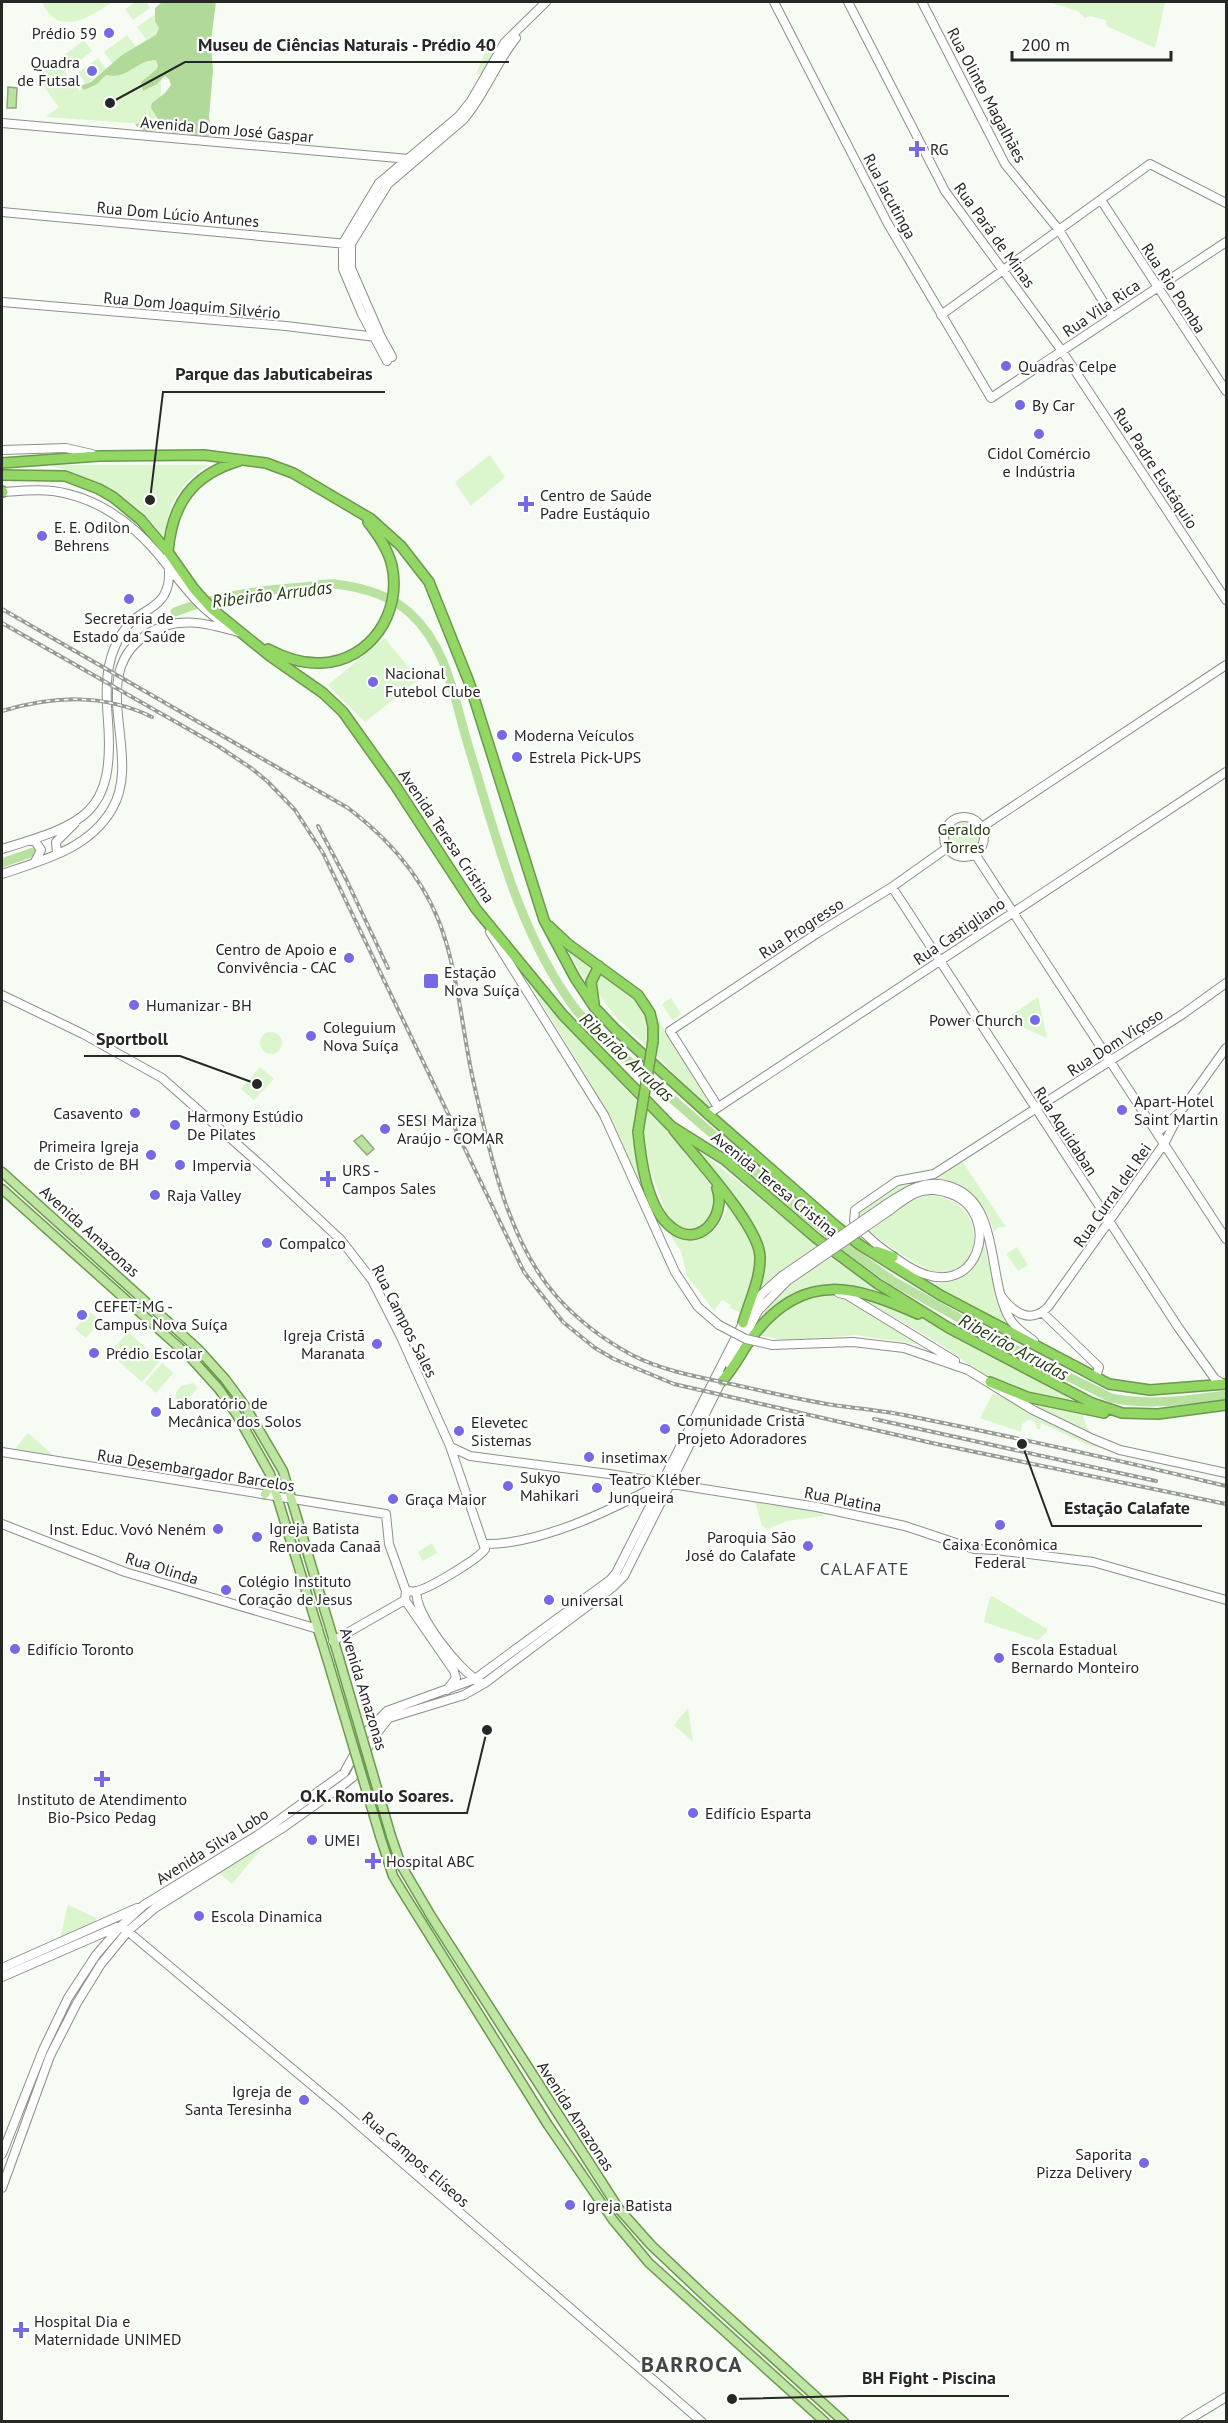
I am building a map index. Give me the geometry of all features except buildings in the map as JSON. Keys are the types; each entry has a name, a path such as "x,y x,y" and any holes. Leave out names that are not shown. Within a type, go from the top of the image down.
{"highway":[{"path":"2,463 99,456 204,455 266,463 293,473 361,513 387,551 392,565 394,596 391,612 379,632 365,646 335,662 298,662 277,654 238,632 210,611 191,590 168,552 141,520 113,497 65,476 2,475"},
{"path":"168,552 170,527 174,515 194,487 208,475 241,460"},
{"name":"Avenida Teresa Cristina","path":"361,513 397,542 429,582 469,682 544,920 575,978 595,1008 708,1114 812,1206 860,1245 940,1295 1058,1358 1123,1388 1150,1390 1226,1384"},
{"name":"Avenida Teresa Cristina","path":"238,632 324,694 343,712 395,785 476,909 563,1015 671,1126 725,1160 816,1238 878,1284 950,1328 1092,1403 1122,1413 1158,1414 1227,1405"},
{"path":"544,920 568,944 638,995 645,1003 653,1026 653,1041 638,1132 642,1165 662,1218 679,1233 696,1234 717,1217 719,1196 714,1180"},
{"path":"595,1008 590,988 592,976 598,966"},
{"path":"671,1126 751,1232 760,1254 758,1274 743,1323"},
{"path":"860,1245 893,1257"},
{"path":"722,1381 732,1370 755,1333 768,1319 779,1309 808,1293 826,1290 854,1290 879,1296 950,1328"},
{"path":"990,1382 1027,1397 1106,1413 1122,1413"},
{"path":"1057,1385 1087,1409"}],"main road":[{"name":"Avenida Amazonas","path":"2,1172 175,1328 225,1378 245,1406 283,1471 391,1836 401,1865 437,1927 619,2209 651,2245 706,2297 844,2421"},
{"name":"Avenida Amazonas","path":"2,1189 191,1358 219,1389 237,1415 258,1450 278,1496 393,1876 548,2125 613,2220 649,2263 825,2421"},
{"path":"265,1494 273,1482"}],"street":[{"path":"390,359 377,337 351,268 347,244 384,189 410,160 459,116 471,101 505,42 546,2"},
{"path":"410,160 463,120 482,96 510,45 553,2"},
{"name":"Rua Jacutinga","path":"774,2 888,224 992,398"},
{"name":"Rua Pará de Minas","path":"848,2 945,191 1062,351"},
{"name":"Rua Olinto Magalhães","path":"922,2 1005,164 1059,230 1112,316"},
{"name":"Avenida Dom José Gaspar","path":"2,123 410,160"},
{"path":"941,315 1150,164 1227,203"},
{"name":"Rua Rio Pomba","path":"1101,200 1227,391"},
{"name":"Rua Dom Lúcio Antunes","path":"2,212 347,244"},
{"name":"Rua Vila Rica","path":"992,398 1156,286 1227,242"},
{"name":"Rua Dom Joaquim Silvério","path":"2,302 286,326 377,337"},
{"name":"Rua Padre Eustáquio","path":"1062,351 1227,600"},
{"path":"2,450 66,448 99,456"},
{"path":"2,491 51,491 77,496 95,503 132,526 191,590"},
{"path":"61,852 61,837 97,804 109,767 107,698 109,664 113,651 118,639 132,622 161,601 167,590 168,552"},
{"path":"2,874 61,852 90,836 112,809 119,794 122,770 117,701 119,670 130,647 162,626 169,624 196,622 238,632"},
{"path":"982,827 1227,665"},
{"name":"Rua Castigliano","path":"708,1114 1227,772"},
{"path":"969,818 982,827 984,842 975,854 959,857 947,848 944,833 953,820 969,818"},
{"path":"2,849 47,835 78,819"},
{"path":"27,841 35,841 41,850 35,862"},
{"name":"Rua Progresso","path":"718,1107 670,1031 816,934 892,887 947,848"},
{"path":"975,854 1227,1239"},
{"name":"Rua Aquidaban","path":"892,887 1034,1109 1208,1371 1215,1379 1226,1384"},
{"path":"476,909 604,1115 675,1272 698,1307 719,1325 746,1339 772,1345 853,1342 904,1348 968,1370"},
{"name":"Rua Dom Viçoso","path":"893,1257 866,1237 854,1221 853,1214 858,1206 897,1181 934,1174 1227,983"},
{"name":"Rua Campos Sales","path":"2,995 83,1034 162,1078 341,1240 372,1280 450,1446 484,1544"},
{"name":"Rua Curral del Rei","path":"1042,1312 1110,1222 1164,1143 1181,1111 1227,1048"},
{"path":"1157,1133 1181,1111"},
{"path":"785,1278 914,1187 933,1183 952,1187 970,1198 984,1218 1001,1296 1010,1319 1016,1327 1058,1358"},
{"path":"887,1208 915,1194 939,1190 963,1200 970,1206 979,1227 977,1251 964,1271 956,1276 938,1279 927,1277 893,1257"},
{"name":"Avenida Silva Lobo","path":"2,2188 50,2056 77,2003 124,1928 353,1776 372,1738 389,1718 464,1695 485,1683 560,1629 619,1581 743,1323 762,1294 785,1278"},
{"name":"Avenida Silva Lobo","path":"2,2154 43,2050 68,1998 96,1955 144,1905 262,1837 344,1773 367,1731 387,1711 475,1679 610,1580 616,1573 652,1501 665,1484 722,1381 758,1311 785,1278"},
{"path":"826,1290 847,1295 934,1346 1033,1410 1093,1440 1120,1450 1227,1473"},
{"path":"1001,1296 1015,1312 1022,1315 1035,1315 1042,1312 1099,1366 1096,1377"},
{"name":"Rua Platina","path":"450,1446 470,1456 842,1512 905,1526 974,1549 1093,1562 1227,1600"},
{"name":"Rua Desembargador Barcelos","path":"2,1452 386,1514 389,1544 406,1595"},
{"path":"458,1467 461,1461 470,1456"},
{"path":"636,1480 641,1495 652,1501"},
{"path":"333,1641 406,1595 417,1592 477,1558 485,1549 484,1544 526,1539 556,1531 665,1484"},
{"name":"Rua Olinda","path":"2,1524 125,1572 318,1629"},
{"path":"417,1592 416,1600 435,1633 468,1674 485,1683"},
{"path":"406,1595 445,1660 456,1674 453,1684 446,1691"},
{"path":"435,1633 445,1660"},
{"path":"2,1968 144,1905"},
{"path":"98,1935 106,1922"},
{"path":"2,1977 98,1935 124,1928"},
{"name":"Rua Campos Elíseos","path":"124,1928 338,2107 702,2421"},
{"path":"87,1940 96,1945 96,1955"},
{"path":"1185,2421 1227,2397"}],"green space":[{"path":"42,2 112,2 94,14 75,22 65,22 57,20"},
{"path":"136,2 146,2 150,8 133,20 125,9"},
{"path":"1048,2 1165,2 1155,48 1107,26 1106,20 1090,16 1085,18 1078,11"},
{"path":"154,15 163,26 146,39 137,27"},
{"path":"160,29 159,125 46,117 59,107 36,76 57,61 79,91 63,104 125,56 113,64 104,52 127,35 136,47"},
{"name":"Quadra de Futsal","path":"84,40 92,51 73,66 65,55"},
{"path":"485,53 496,53 485,74 476,74"},
{"name":"Quadra de Futsal","path":"98,58 106,69 86,84 78,73"},
{"path":"490,455 505,477 471,506 455,482"},
{"path":"51,465 208,465 190,479 176,496 168,517 166,540 141,511 115,492"},
{"name":"Nacional Futebol Clube","path":"385,638 418,680 365,722 328,685"},
{"name":"Geraldo Torres","path":"963,819 970,820 976,825 981,831 981,845 976,851 970,856 963,857 956,856 950,851 945,845 944,838 945,831 950,825 956,820"},
{"path":"565,946 595,968 588,985"},
{"path":"602,972 627,988 642,1006 647,1020 649,1049 614,1015 596,990 597,980"},
{"path":"533,989 638,1102 633,1133 642,1175 640,1179 636,1177 607,1110"},
{"path":"1038,997 1047,1038 1005,1019"},
{"path":"671,998 681,1014 672,1020 662,1004"},
{"path":"650,1008 712,1105 707,1107 656,1055 657,1044"},
{"path":"271,1032 279,1035 282,1043 279,1051 271,1054 263,1051 260,1043 263,1035"},
{"path":"260,1067 274,1079 254,1100 241,1089"},
{"path":"647,1110 686,1152 719,1199 708,1224 687,1233 675,1227 668,1218 645,1154 642,1132"},
{"path":"421,1111 430,1121 418,1132 409,1121"},
{"path":"692,1145 819,1246 780,1272 754,1299 764,1274 763,1253"},
{"path":"962,1161 1006,1227 999,1227 994,1232 989,1217 976,1198 961,1189 939,1183 858,1222 861,1207 885,1192 906,1181 938,1178"},
{"path":"928,1195 951,1200 965,1212 973,1226 973,1242 969,1256 960,1267 947,1273 932,1271 924,1267 869,1232 909,1202"},
{"path":"728,1204 748,1233 757,1255 754,1280 741,1313 730,1308 731,1305 722,1300 715,1309 716,1313 687,1276 681,1251 664,1226 685,1238 704,1237 719,1226"},
{"path":"982,1237 998,1299 1011,1328 928,1284 951,1281 968,1274 978,1260"},
{"path":"1017,1247 1028,1265 1018,1271 1006,1254"},
{"path":"831,1258 875,1286 881,1293 857,1286 825,1287 759,1322 765,1311 781,1293"},
{"path":"852,1293 906,1311 1045,1383 1075,1404 1029,1395 991,1380 937,1342"},
{"path":"825,1294 846,1298 923,1345 855,1335 788,1341 758,1335 789,1309"},
{"path":"90,1312 101,1321 86,1338 75,1329"},
{"path":"128,1332 160,1361 142,1382 109,1353"},
{"path":"162,1363 173,1373 156,1393 145,1383"},
{"path":"193,1383 198,1388 179,1408 175,1405 176,1392 181,1386"},
{"path":"993,1393 1089,1442 1226,1475 1226,1477 1088,1445 1041,1423 1040,1429 1037,1429 1035,1422 1030,1419 1022,1424 1021,1432 980,1418"},
{"path":"1031,1403 1083,1415 1086,1426 1092,1434 1081,1431"},
{"path":"28,1433 55,1457 14,1450"},
{"path":"755,1501 824,1511 823,1516 787,1521 767,1529 762,1526"},
{"path":"432,1543 437,1553 423,1561 418,1552"},
{"path":"992,1596 1047,1631 1038,1640 984,1622"},
{"path":"688,1708 693,1742 674,1725"},
{"path":"267,1842 232,1884 218,1872"},
{"path":"68,1905 96,1918 96,1922 60,1939"}],"shaded area":[{"path":"162,2 216,2 211,41 213,71 209,116 211,132 208,138 196,138 183,132 174,134 169,130 172,126 169,125 152,132 140,130 135,124 158,119 151,108 152,103 171,85 165,76 157,84 143,91 141,82 157,69 156,60 143,63 121,75 106,75 97,84 84,90 80,86 91,82 122,55 156,35 159,28 155,21 155,8"},
{"path":"8,87 17,88 16,108 7,108"},
{"path":"362,1135 374,1149 367,1155 354,1141"}],"waterway":[{"name":"Ribeirão Arrudas","path":"175,612 190,606 238,595 331,584 374,593 402,607 423,627 442,659 499,849 523,915 538,947 574,1007 608,1043 802,1212 893,1281 1025,1355 1111,1398 1154,1402 1226,1395"},
{"name":"Ribeirão Arrudas","path":"2,863 33,852"}],"railway":[{"path":"2,609 348,808 395,851 420,884 446,942 487,1139 503,1197 514,1225 541,1276 558,1298 583,1322 602,1336 642,1360 687,1375 805,1400 894,1413 953,1425 1226,1486"},
{"path":"2,623 218,746 267,781 295,810 323,853 524,1272 563,1322 595,1348 614,1359 674,1384 932,1443 1226,1504"},
{"path":"2,711 40,702 78,699 115,704 152,717"},
{"path":"318,826 388,968"},
{"path":"874,1419 1156,1481"}],"place":[{"name":"Prédio 59","path":"109,33"},
{"name":"Quadra de Futsal","path":"92,71"},
{"name":"Museu de Ciências Naturais - Prédio 40","path":"110,103"},
{"name":"RG","path":"917,149"},
{"name":"Quadras Celpe","path":"1006,366"},
{"name":"By Car","path":"1020,405"},
{"name":"Cidol Comércio e Indústria","path":"1039,434"},
{"name":"Parque das Jabuticabeiras","path":"150,500"},
{"name":"Centro de Saúde Padre Eustáquio","path":"526,504"},
{"name":"E. E. Odilon Behrens","path":"42,536"},
{"name":"Secretaria de Estado da Saúde","path":"129,599"},
{"name":"Nacional Futebol Clube","path":"373,682"},
{"name":"Moderna Veículos","path":"502,735"},
{"name":"Estrela Pick-UPS","path":"517,757"},
{"name":"Centro de Apoio e Convivência - CAC","path":"349,958"},
{"name":"Estação Nova Suíça","path":"431,981"},
{"name":"Humanizar - BH","path":"134,1005"},
{"name":"Power Church","path":"1035,1020"},
{"name":"Coleguium Nova Suíça","path":"311,1036"},
{"name":"Sportboll","path":"257,1084"},
{"name":"Apart-Hotel Saint Martin","path":"1122,1110"},
{"name":"Casavento","path":"135,1113"},
{"name":"Harmony Estúdio De Pilates","path":"175,1125"},
{"name":"SESI Mariza Araújo - COMAR","path":"385,1129"},
{"name":"Primeira Igreja de Cristo de BH","path":"151,1155"},
{"name":"Impervia","path":"180,1165"},
{"name":"URS - Campos Sales","path":"328,1179"},
{"name":"Raja Valley","path":"155,1195"},
{"name":"Compalco","path":"267,1243"},
{"name":"CEFET-MG - Campus Nova Suíça","path":"82,1315"},
{"name":"Igreja Cristã Maranata","path":"377,1344"},
{"name":"Prédio Escolar","path":"94,1353"},
{"name":"Laboratório de Mecânica dos Solos","path":"156,1412"},
{"name":"Comunidade Cristã Projeto Adoradores","path":"665,1429"},
{"name":"Elevetec Sistemas","path":"459,1431"},
{"name":"Estação Calafate","path":"1022,1444"},
{"name":"insetimax","path":"589,1457"},
{"name":"Sukyo Mahikari","path":"508,1486"},
{"name":"Teatro Kléber Junqueira","path":"597,1488"},
{"name":"Graça Maior","path":"393,1499"},
{"name":"Caixa Econômica Federal","path":"1000,1525"},
{"name":"Inst. Educ. Vovó Neném","path":"218,1529"},
{"name":"Igreja Batista Renovada Canaã","path":"257,1537"},
{"name":"Paroquia São José do Calafate","path":"808,1546"},
{"name":"Colégio Instituto Coração de Jesus","path":"226,1590"},
{"name":"universal","path":"549,1600"},
{"name":"Edifício Toronto","path":"15,1649"},
{"name":"Escola Estadual Bernardo Monteiro","path":"999,1658"},
{"name":"O.K. Romulo Soares.","path":"487,1730"},
{"name":"Instituto de Atendimento Bio-Psico Pedag","path":"102,1779"},
{"name":"Edifício Esparta","path":"693,1813"},
{"name":"UMEI","path":"312,1840"},
{"name":"Hospital ABC","path":"373,1861"},
{"name":"Escola Dinamica","path":"199,1916"},
{"name":"Igreja de Santa Teresinha","path":"304,2100"},
{"name":"Saporita Pizza Delivery","path":"1144,2163"},
{"name":"Igreja Batista","path":"570,2205"},
{"name":"Hospital Dia e Maternidade UNIMED","path":"21,2330"},
{"name":"BH Fight - Piscina","path":"732,2399"}],"district":[{"name":"CALAFATE","path":"865,1568"},
{"name":"BARROCA","path":"692,2364"}]}
